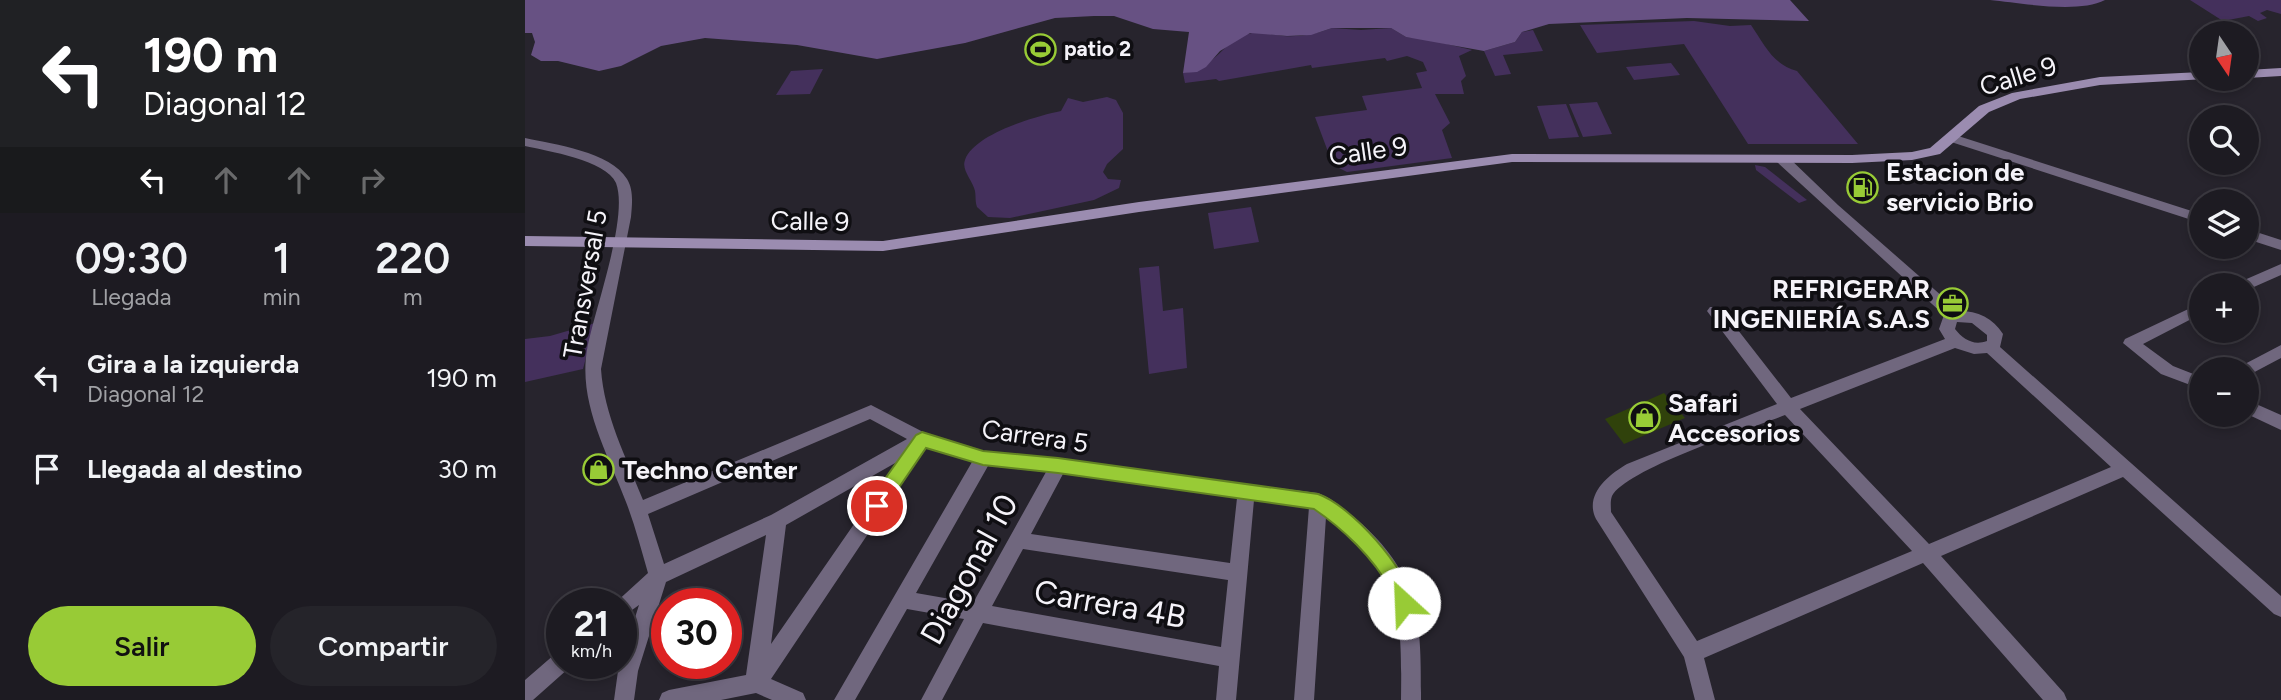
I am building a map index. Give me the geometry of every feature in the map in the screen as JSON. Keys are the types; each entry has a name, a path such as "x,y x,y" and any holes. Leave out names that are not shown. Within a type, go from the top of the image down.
{"main road":[{"path":"2259,73 2281,72"},
{"name":"Calle 9","path":"525,241 883,246 1139,207 1499,159 1912,156 1935,150 1984,109 2017,96 2100,81 2189,77"}],"street":[{"path":"1952,138 2189,215"},
{"name":"Transversal 5","path":"525,142 607,166 620,178 625,199 620,243 594,352 593,372 604,419 638,510 658,576"},
{"path":"1783,159 1833,208 1956,317"},
{"path":"2259,238 2281,245"},
{"path":"2259,279 2281,269"},
{"path":"1715,311 1789,408 1925,552 2057,700"},
{"path":"2189,314 2131,343 2167,370 2189,378"},
{"path":"1956,317 1971,317 1991,328 1996,339 1990,347 1977,349 1956,341 1947,329 1950,319 1956,317"},
{"path":"1705,700 1693,653 1613,535 1602,514 1603,497 1611,485 1638,467 1956,341"},
{"path":"1990,347 2281,608"},
{"path":"2259,363 2281,351"},
{"path":"2259,411 2281,423"},
{"name":"Carrera 5","path":"638,510 871,412 922,439 983,458 1318,502 1338,515 1362,539 1401,588 1407,618 1411,700"},
{"path":"637,595 658,576 777,521 922,439"},
{"path":"756,682 922,439"},
{"path":"844,700 983,458"},
{"name":"Diagonal 10","path":"931,700 1058,466"},
{"path":"1693,653 2124,469"},
{"path":"1226,700 1246,493"},
{"path":"1304,700 1318,502"},
{"path":"756,682 777,521"},
{"path":"1020,540 1239,573"},
{"path":"624,700 628,671 658,576"},
{"name":"Carrera 4B","path":"902,598 1231,658"},
{"path":"525,693 546,675"},
{"path":"669,700 756,682 796,700"}],"shaded area":[{"path":"525,0 1790,0 1809,21 1687,18 1549,24 1522,32 1515,42 1484,51 1406,37 1391,28 1332,28 1311,35 1287,36 1250,33 1220,51 1206,67 1197,72 1183,73 1189,32 1153,29 1114,16 1094,16 1055,18 965,43 877,59 797,45 705,38 661,46 621,66 599,71 558,61 541,61 531,55 535,42 532,33 525,33"},
{"path":"1990,0 2105,0 2065,7"},
{"path":"2190,0 2281,0 2281,14 2267,10 2260,13 2267,18 2258,21 2249,16 2223,21"},
{"path":"1694,21 1730,26 1751,25 1775,59 1797,71 1858,144 1748,144 1684,44 1597,53 1580,25"},
{"path":"1332,28 1391,28 1406,37 1472,50 1459,56 1466,76 1461,81 1464,94 1435,94 1450,123 1442,130 1452,158 1347,172 1333,165 1315,117 1367,110 1362,96 1422,88 1416,73 1427,71 1423,62 1407,56 1387,61 1385,58 1312,68 1311,65 1219,81 1216,79 1185,83 1183,73 1204,66 1242,36 1256,33 1296,36"},
{"path":"1533,30 1543,51 1503,55 1511,74 1495,76 1484,51 1515,42 1522,32"},
{"path":"1671,63 1680,75 1634,80 1626,67"},
{"path":"823,69 810,94 776,95 791,71"},
{"path":"1107,97 1116,100 1123,113 1123,149 1107,164 1103,172 1108,179 1121,180 1119,188 1094,200 1010,218 988,217 977,207 975,191 964,164 980,142 1007,128 1061,111 1068,98 1083,102"},
{"path":"1597,102 1612,134 1583,137 1569,104"},
{"path":"1566,104 1579,137 1549,139 1537,106"},
{"path":"1755,165 1765,167 1807,200 1799,203 1756,170"},
{"path":"1251,207 1259,242 1214,249 1208,213"},
{"path":"1159,266 1163,311 1183,308 1187,368 1149,374 1139,268"},
{"path":"595,323 583,369 525,382 525,339 550,336"}],"building":[{"name":"Estacion de servicio Brio","path":"1863,176 1880,196 1863,199 1847,178"},
{"name":"Safari Accesorios","path":"1664,393 1685,418 1624,444 1605,419"}],"place":[{"name":"patio 2","path":"1041,49"},
{"name":"Estacion de servicio Brio","path":"1863,187"},
{"name":"REFRIGERAR INGENIERÍA S.A.S","path":"1953,304"},
{"name":"Safari Accesorios","path":"1645,418"},
{"name":"Techno Center","path":"599,470"}],"route":[{"path":"877,506 922,439 983,458 1318,502 1338,515 1383,562 1401,588 1404,603"}]}
